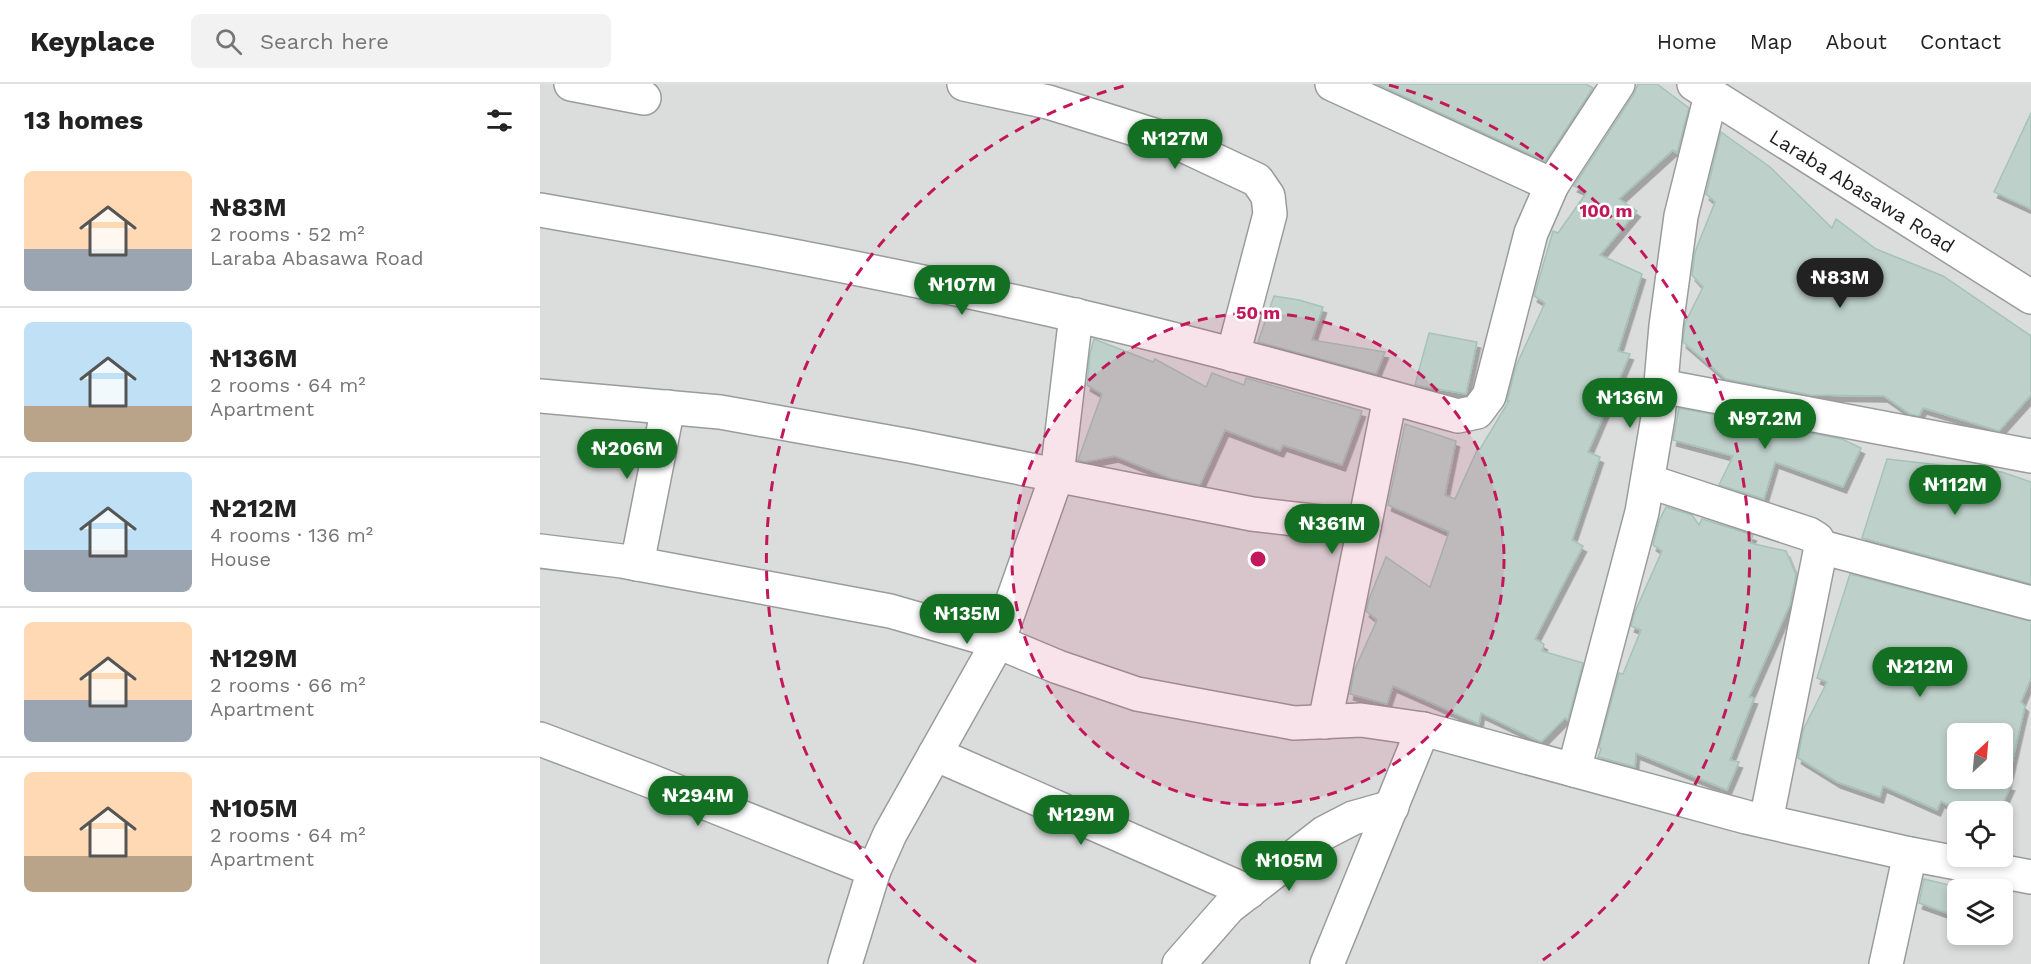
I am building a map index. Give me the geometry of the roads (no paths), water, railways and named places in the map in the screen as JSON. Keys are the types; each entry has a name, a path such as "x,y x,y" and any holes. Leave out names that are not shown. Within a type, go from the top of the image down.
{"street":[{"path":"571,84 644,98"},
{"path":"964,84 1048,102 1176,142 1257,180 1268,196 1270,214 1233,355"},
{"path":"1332,84 1552,185"},
{"path":"540,210 714,240 1076,315 1233,355 1458,417 1477,412 1489,396 1531,233 1552,185 1618,84"},
{"path":"1574,770 1642,512 1648,481 1681,216 1703,90"},
{"name":"Laraba Abasawa Road","path":"1703,90 2031,297"},
{"path":"845,964 874,870 890,834 998,642 1057,475 1076,315"},
{"path":"1660,386 2031,456"},
{"path":"540,396 720,412 899,444 1252,514 1364,526"},
{"path":"1325,722 1390,398"},
{"path":"637,564 668,407"},
{"path":"1648,481 1809,534 1817,539 1821,547 1766,821"},
{"path":"1821,547 2031,603"},
{"path":"540,551 637,564 890,611 998,642 1058,667 1137,693 1294,723 1361,720 1423,729 1766,821 1910,854 2031,877"},
{"path":"1327,964 1423,729"},
{"path":"540,739 874,870"},
{"path":"935,754 1249,892"},
{"path":"1179,964 1229,907 1324,833 1353,818 1392,807"},
{"path":"1888,962 1910,854"}]}
